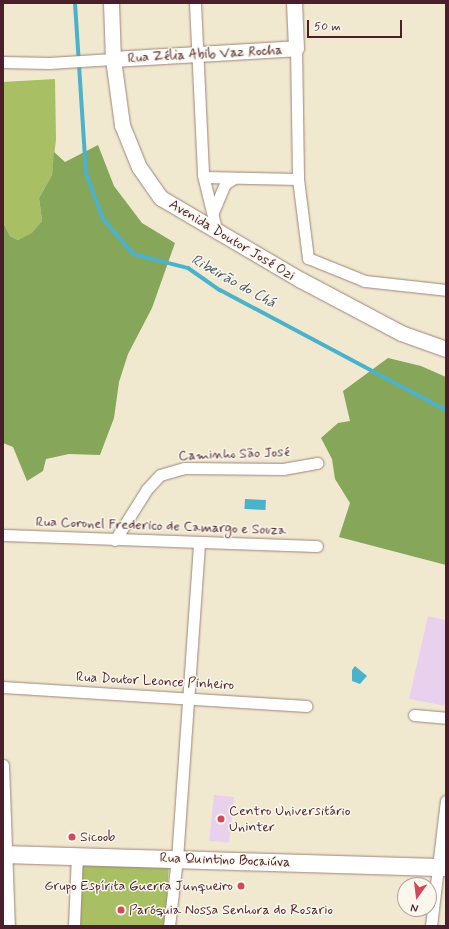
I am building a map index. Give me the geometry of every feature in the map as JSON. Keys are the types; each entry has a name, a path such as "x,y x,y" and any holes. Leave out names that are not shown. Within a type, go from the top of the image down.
{"main road":[{"name":"Avenida Doutor José Ozi","path":"111,3 113,59 122,125 139,167 161,198 217,233 402,332 446,349"},
{"path":"294,3 296,48"},
{"name":"Rua Zélia Abib Vaz Rocha","path":"113,59 296,48"},
{"name":"Avenida Doutor José Ozi","path":"402,332 446,338"},
{"name":"Rua Quintino Bocaiúva","path":"5,854 442,867"}],"street":[{"path":"195,3 204,177 217,233"},
{"path":"296,48 298,179 308,258 324,267 365,281 446,290"},
{"path":"3,62 49,63 113,59"},
{"path":"204,177 298,179"},
{"path":"213,213 225,184 234,178"},
{"name":"Caminho São José","path":"115,540 147,489 160,475 184,468 283,469 317,463"},
{"name":"Rua Coronel Frederico de Camargo e Souza","path":"3,535 317,546"},
{"path":"169,926 177,859 199,543"},
{"name":"Rua Doutor Leonce Pinheiro","path":"3,687 188,697 306,706"},
{"path":"414,715 446,718"},
{"path":"3,765 5,854 9,926"},
{"path":"431,926 442,867 446,801"},
{"path":"74,926 77,855"}],"shaded area":[{"path":"428,616 446,620 446,706 409,699"},
{"name":"Centro Universitário Uninter","path":"214,795 234,797 229,843 209,841"}],"green space":[{"path":"55,79 56,139 52,175 39,198 42,221 32,234 18,240 10,236 3,222 3,82"},
{"path":"98,145 114,186 142,223 175,243 152,308 128,354 119,382 114,418 100,455 69,454 46,459 43,471 27,481 13,447 3,443 3,222 10,236 18,240 32,233 42,221 39,198 52,175 54,152 65,162"},
{"path":"388,358 421,366 446,377 446,565 339,537 350,503 335,479 332,459 321,438 338,423 350,421 343,391"},
{"path":"82,860 169,865 166,926 79,926"}],"water":[{"path":"245,499 266,500 265,510 244,509"},
{"path":"355,666 367,676 360,684 352,681 352,670"}],"waterway":[{"name":"Ribeirão do Chá","path":"75,3 86,173 103,219 133,254 188,268 220,290 446,410"}],"place":[{"name":"Centro Universitário Uninter","path":"221,819"},
{"name":"Sicoob","path":"72,837"},
{"name":"Grupo Espírita Guerra Junqueiro","path":"241,886"},
{"name":"Paróquia Nossa Senhora do Rosario","path":"121,910"}]}
